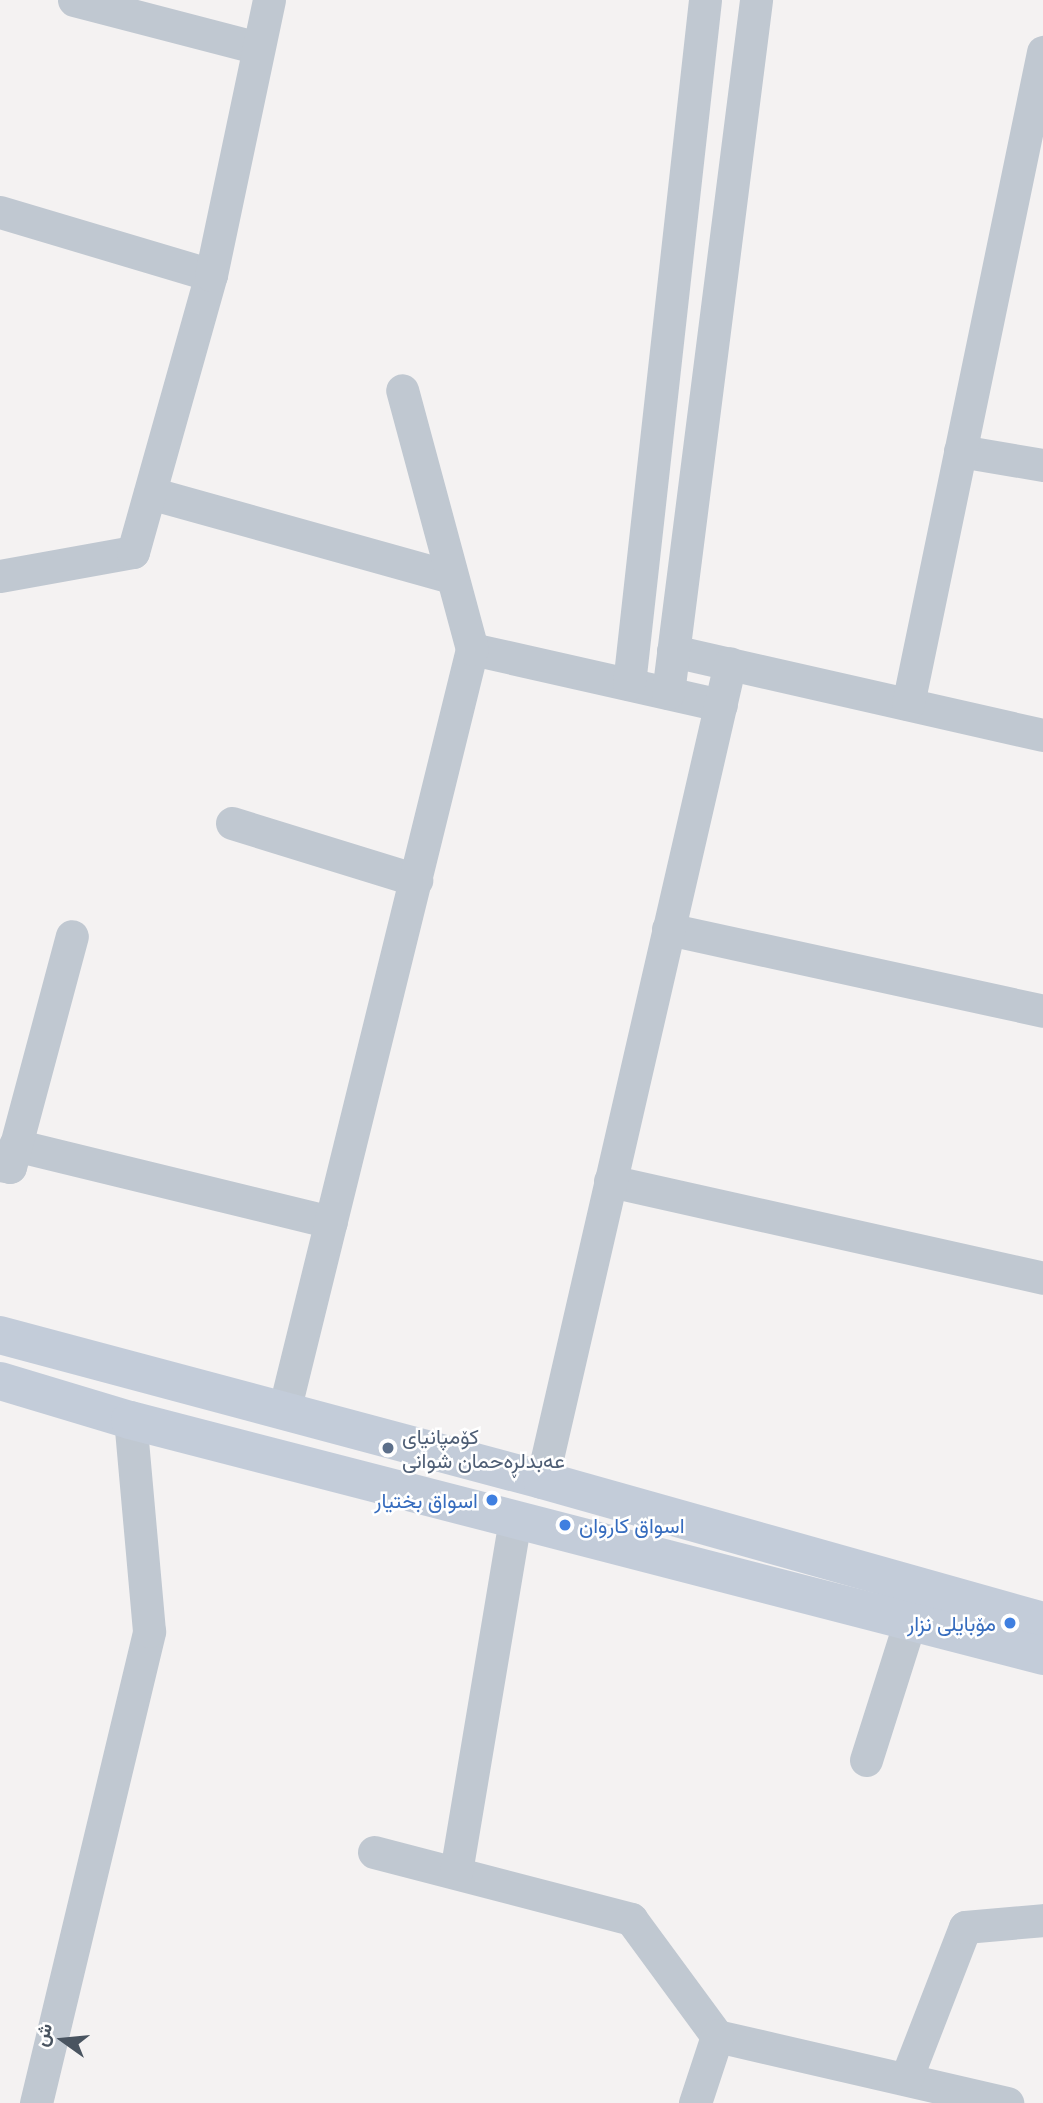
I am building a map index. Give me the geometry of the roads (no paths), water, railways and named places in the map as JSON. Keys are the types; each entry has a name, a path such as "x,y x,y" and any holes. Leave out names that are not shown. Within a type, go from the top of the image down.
{"street":[{"path":"74,0 258,48"},
{"path":"0,576 133,552 211,275 270,0"},
{"path":"629,684 705,0"},
{"path":"668,693 756,0"},
{"path":"908,704 1043,52"},
{"path":"0,212 211,275"},
{"path":"284,1411 471,649 402,390"},
{"path":"960,451 1043,465"},
{"path":"150,493 450,578"},
{"path":"471,649 721,705"},
{"path":"673,651 1043,735"},
{"path":"542,1480 730,663"},
{"path":"232,823 416,880"},
{"path":"668,929 1043,1010"},
{"path":"72,936 8,1155 331,1222"},
{"path":"610,1181 1043,1278"},
{"path":"0,1335 542,1480 1043,1621"},
{"path":"0,1381 130,1420 1043,1656"},
{"path":"36,2103 149,1630 130,1420"},
{"path":"456,1872 514,1519"},
{"path":"866,1760 910,1621"},
{"path":"374,1852 631,1919 717,2036 1007,2103"},
{"path":"906,2079 965,1927 1043,1920"},
{"path":"695,2103 717,2036"}],"place":[{"name":"کۆمپانیای عەبدلڕەحمان شوانی","path":"388,1448"},
{"name":"اسواق بختيار","path":"492,1500"},
{"name":"اسواق كاروان","path":"565,1525"},
{"name":"مۆبایلی نزار","path":"1010,1623"}]}
